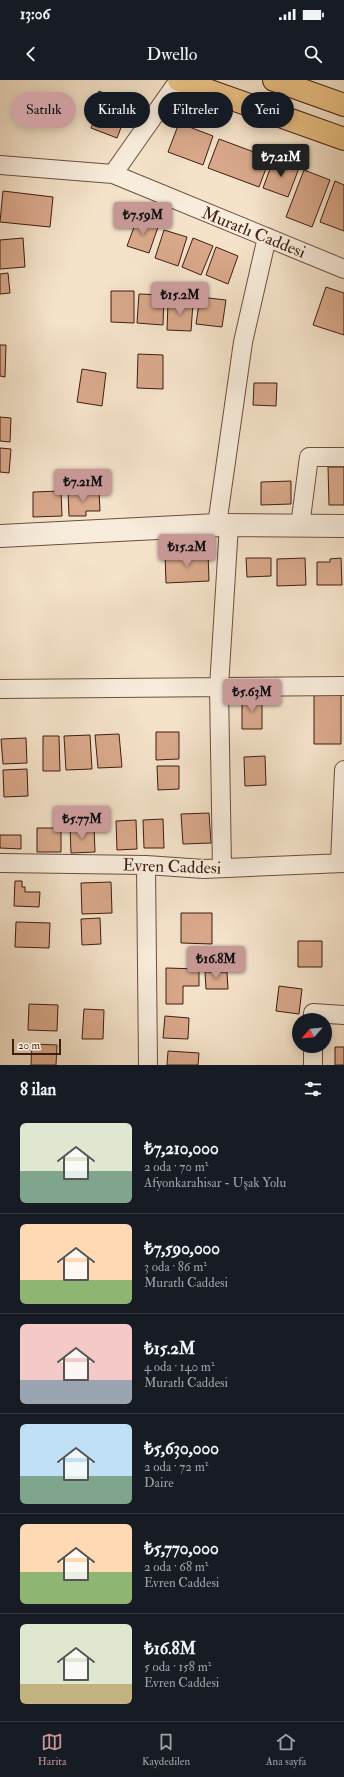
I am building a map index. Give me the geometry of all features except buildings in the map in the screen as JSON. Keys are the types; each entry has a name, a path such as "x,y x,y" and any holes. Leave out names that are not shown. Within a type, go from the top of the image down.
{"highway":[{"path":"179,80 344,139"},
{"path":"274,80 344,105"}],"street":[{"path":"113,174 179,80"},
{"name":"Muratlı Caddesi","path":"0,165 113,174 344,269"},
{"path":"222,868 219,687 223,525 244,342 267,237"},
{"path":"300,526 309,456 344,457"},
{"path":"0,536 223,525 344,526"},
{"path":"0,689 344,686"},
{"path":"342,863 344,770"},
{"name":"Evren Caddesi","path":"0,863 146,865 204,869 342,863"},
{"path":"146,865 148,1065"},
{"path":"332,1014 344,1015"},
{"path":"313,1053 313,1065"}]}
